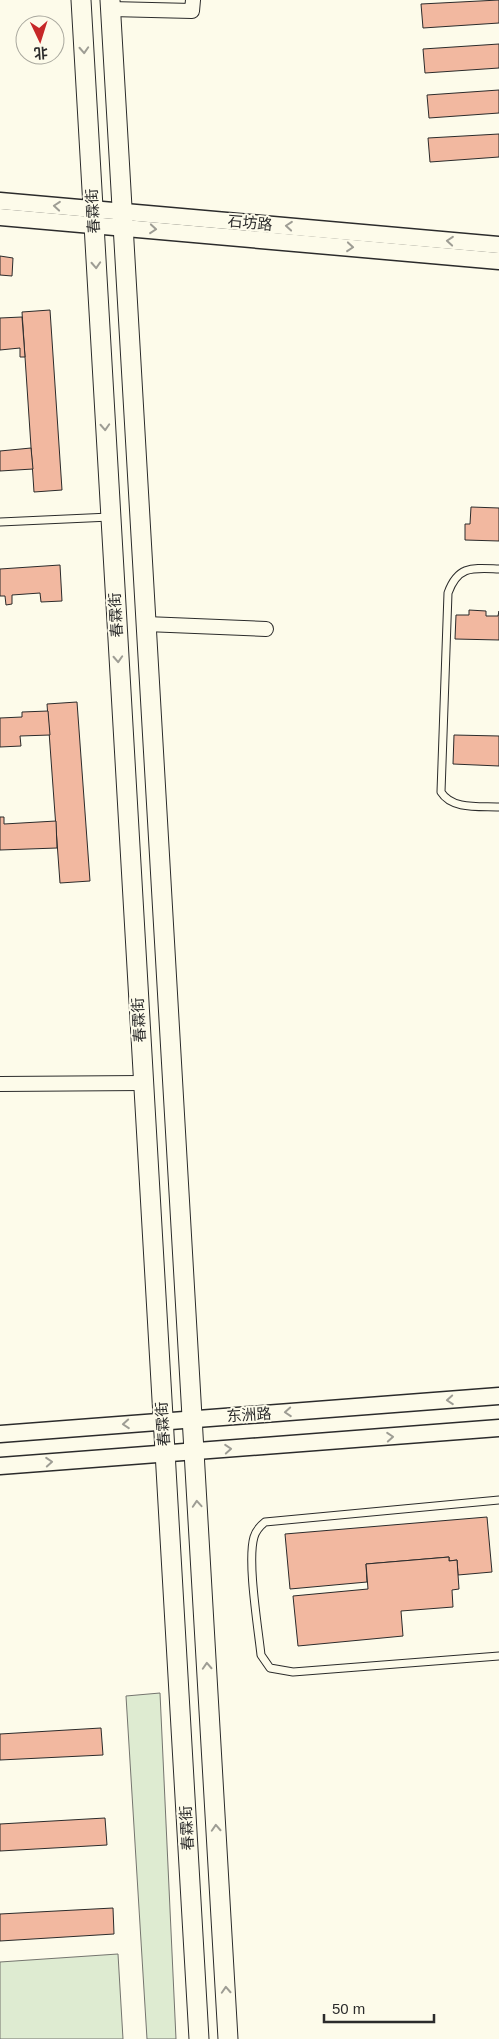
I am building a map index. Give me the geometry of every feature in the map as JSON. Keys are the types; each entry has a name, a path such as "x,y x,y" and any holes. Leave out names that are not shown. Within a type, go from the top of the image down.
{"main road":[{"name":"春霖街","path":"81,1 142,1083 199,2039"},
{"name":"春霖街","path":"111,4 228,2039"}],"street":[{"path":"111,4 192,11 193,0"},
{"name":"石坊路","path":"0,201 93,217"},
{"name":"石坊路","path":"0,217 93,217 499,245"},
{"name":"石坊路","path":"123,219 499,260"},
{"path":"146,624 266,629"},
{"path":"0,1084 142,1083"},
{"name":"东洲路","path":"0,1434 499,1396"},
{"path":"0,1466 499,1428"}],"lane":[{"path":"0,522 110,517"},
{"path":"499,568 470,568 461,573 452,582 448,593 441,792 444,798 453,804 499,807"},
{"path":"499,1500 265,1522 258,1528 253,1539 252,1562 261,1655 270,1668 293,1672 499,1656"}],"green space":[{"path":"160,1693 176,2039 147,2039 126,1696"},
{"path":"118,1954 123,2039 0,2039 0,1962"}],"building":[{"path":"499,0 499,23 423,28 421,4"},
{"path":"499,44 499,68 425,73 423,49"},
{"path":"499,90 499,113 429,118 427,95"},
{"path":"499,134 499,157 430,162 428,138"},
{"path":"0,256 13,258 12,276 0,275"},
{"path":"50,310 62,490 34,492 22,312"},
{"path":"22,317 25,357 20,357 20,348 0,350 0,318"},
{"path":"31,448 33,469 0,471 0,451"},
{"path":"471,507 499,508 499,541 465,540 465,524 470,524"},
{"path":"60,565 62,601 41,602 40,593 12,595 12,604 6,605 5,596 0,596 0,569"},
{"path":"469,610 486,611 486,616 498,616 499,611 499,640 455,639 456,615 469,615"},
{"path":"77,702 90,881 60,883 47,704"},
{"path":"48,711 50,735 20,736 21,746 0,747 0,718 22,717 22,712"},
{"path":"454,735 499,736 499,766 453,764"},
{"path":"0,817 4,817 4,824 56,821 57,848 0,850"},
{"path":"487,1517 492,1572 458,1575 457,1560 449,1561 449,1557 366,1564 367,1582 290,1589 285,1534"},
{"path":"449,1557 449,1561 457,1560 459,1589 452,1590 453,1607 401,1611 403,1636 298,1646 293,1596 368,1589 366,1564"},
{"path":"101,1728 103,1755 0,1760 0,1734"},
{"path":"105,1818 107,1845 0,1851 0,1824"},
{"path":"113,1908 114,1934 0,1941 0,1914"}]}
